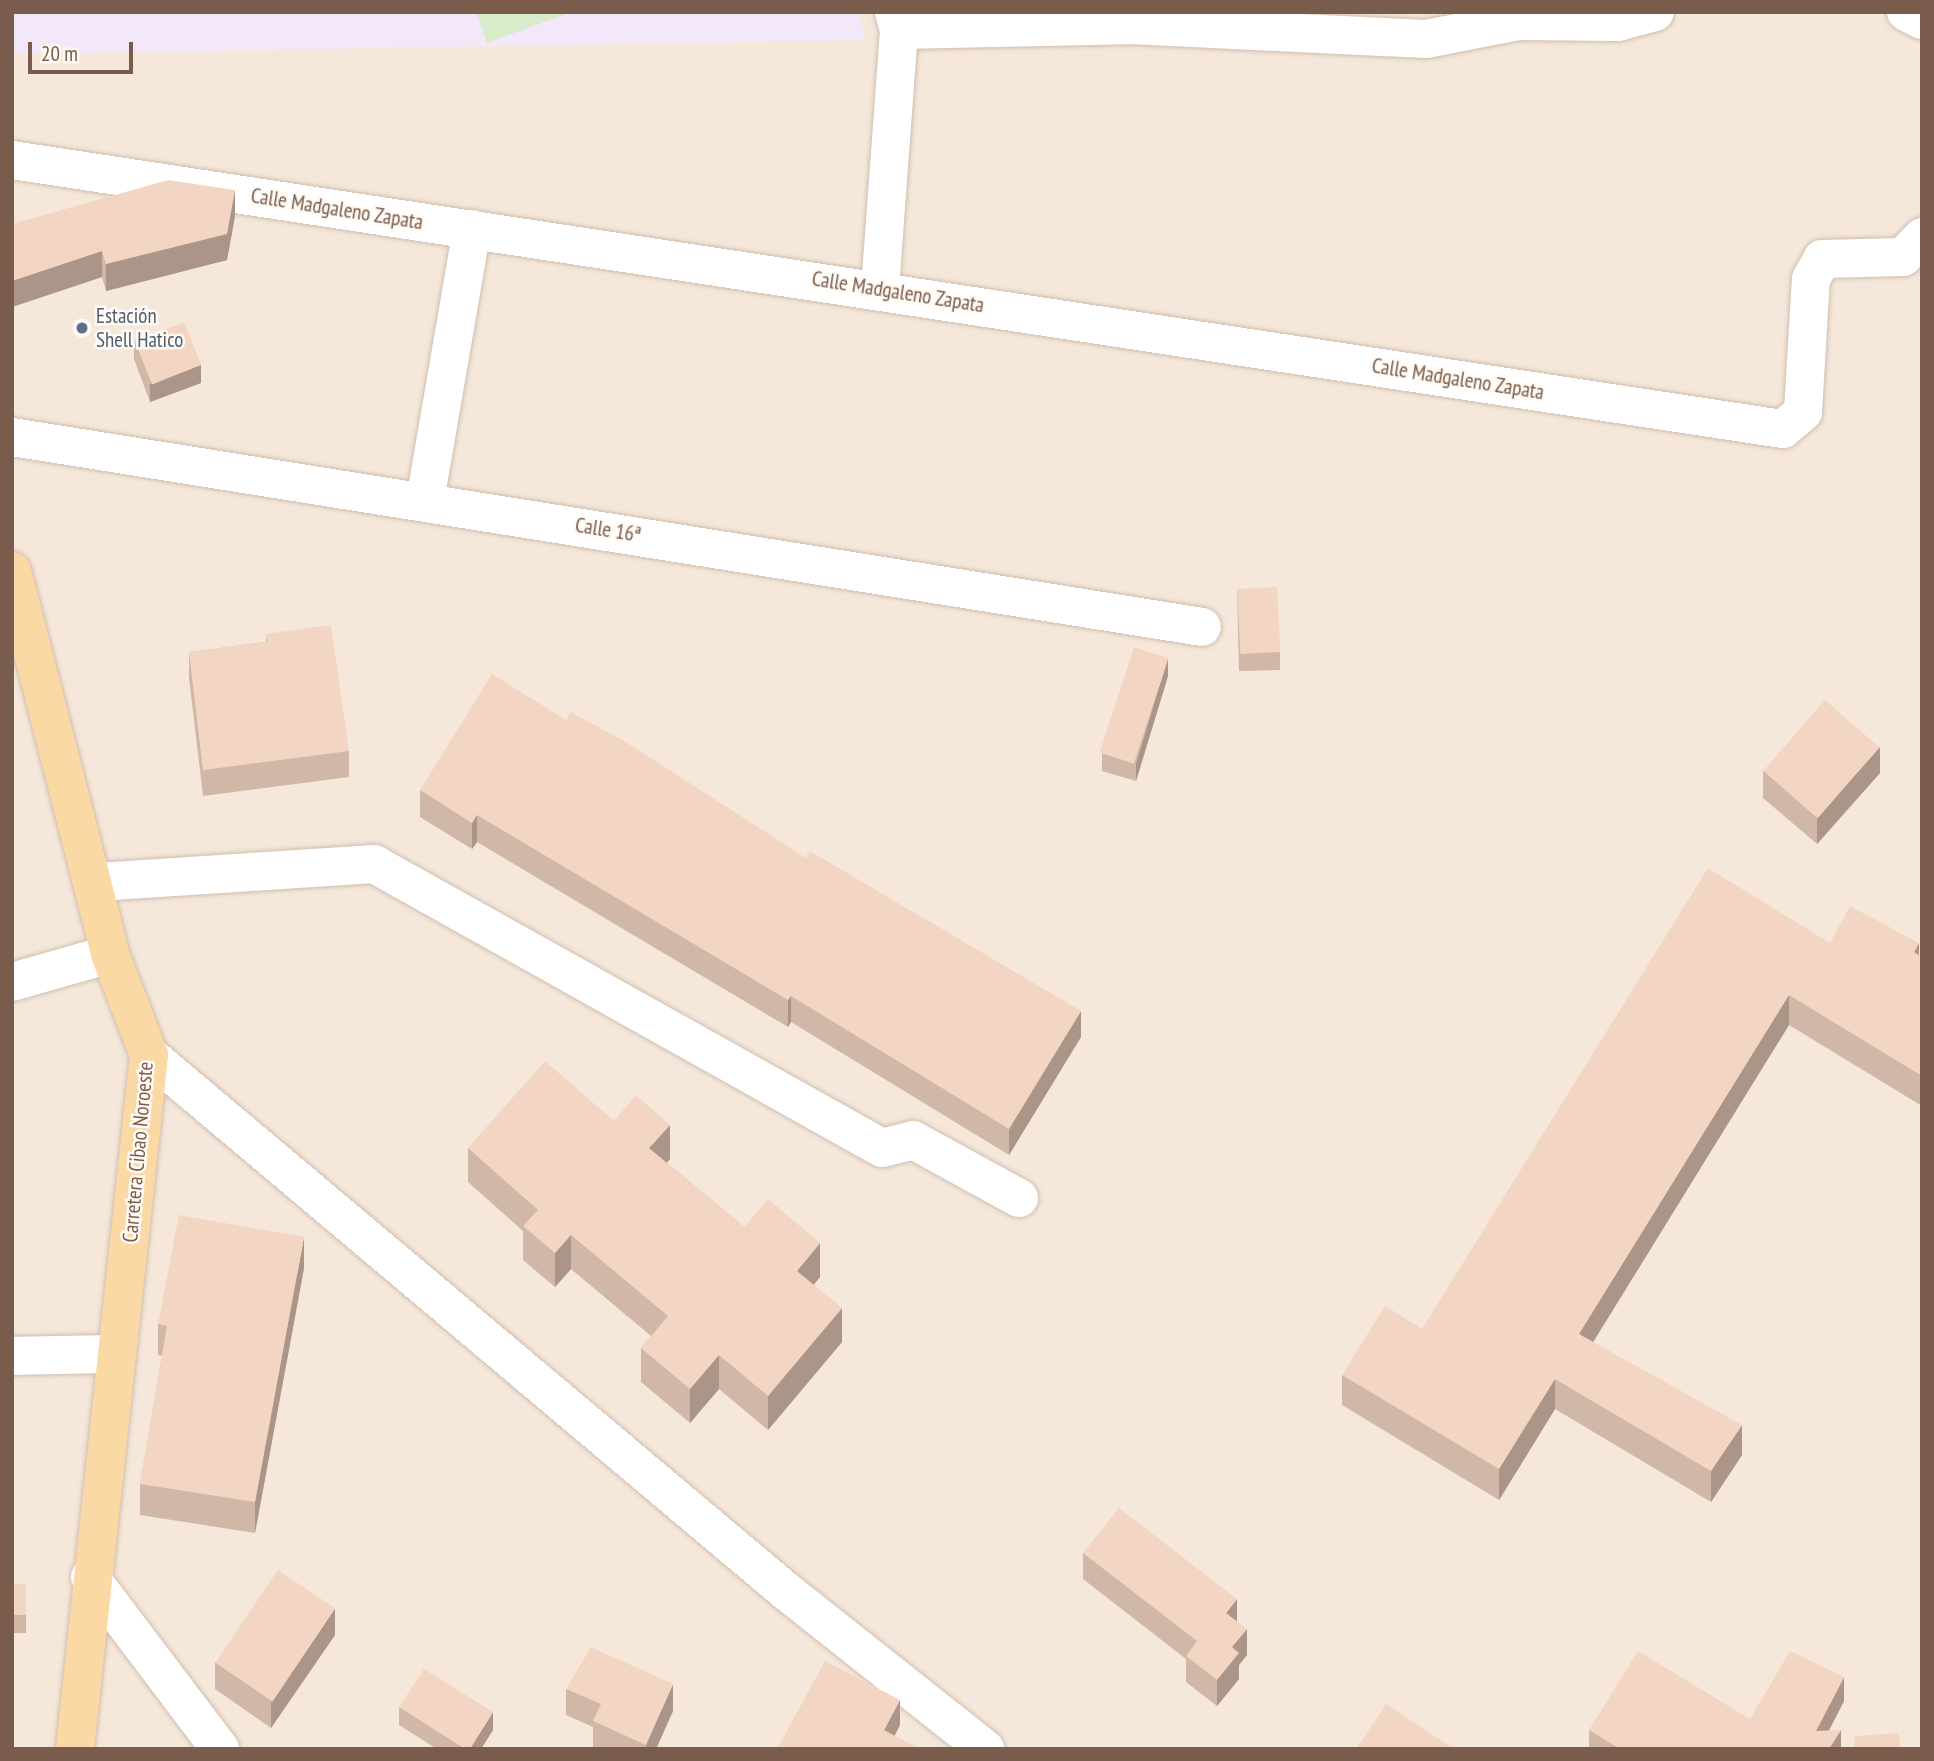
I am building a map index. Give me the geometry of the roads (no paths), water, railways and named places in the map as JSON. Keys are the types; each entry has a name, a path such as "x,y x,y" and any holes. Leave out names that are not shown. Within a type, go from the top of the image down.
{"main road":[{"name":"Carretera Cibao Noroeste","path":"12,571 97,882 110,954 149,1055 90,1577 75,1749"}],"street":[{"path":"880,289 897,21 1129,19 1427,26 1519,21 1618,22 1655,12"},
{"path":"1906,12 1922,20"},
{"name":"Calle Madgaleno Zapata","path":"12,160 880,289 1783,429 1803,412 1811,279 1822,258 1903,257 1922,237"},
{"path":"425,500 472,229"},
{"name":"Calle 16ª","path":"12,437 425,500 1202,627"},
{"path":"97,882 374,864 882,1148 913,1140 1019,1198"},
{"path":"12,982 110,954"},
{"path":"149,1055 787,1592 985,1749"},
{"path":"12,1356 117,1354"},
{"path":"90,1577 220,1749"}],"place":[{"name":"Estación Shell Hatico","path":"82,328"}]}
